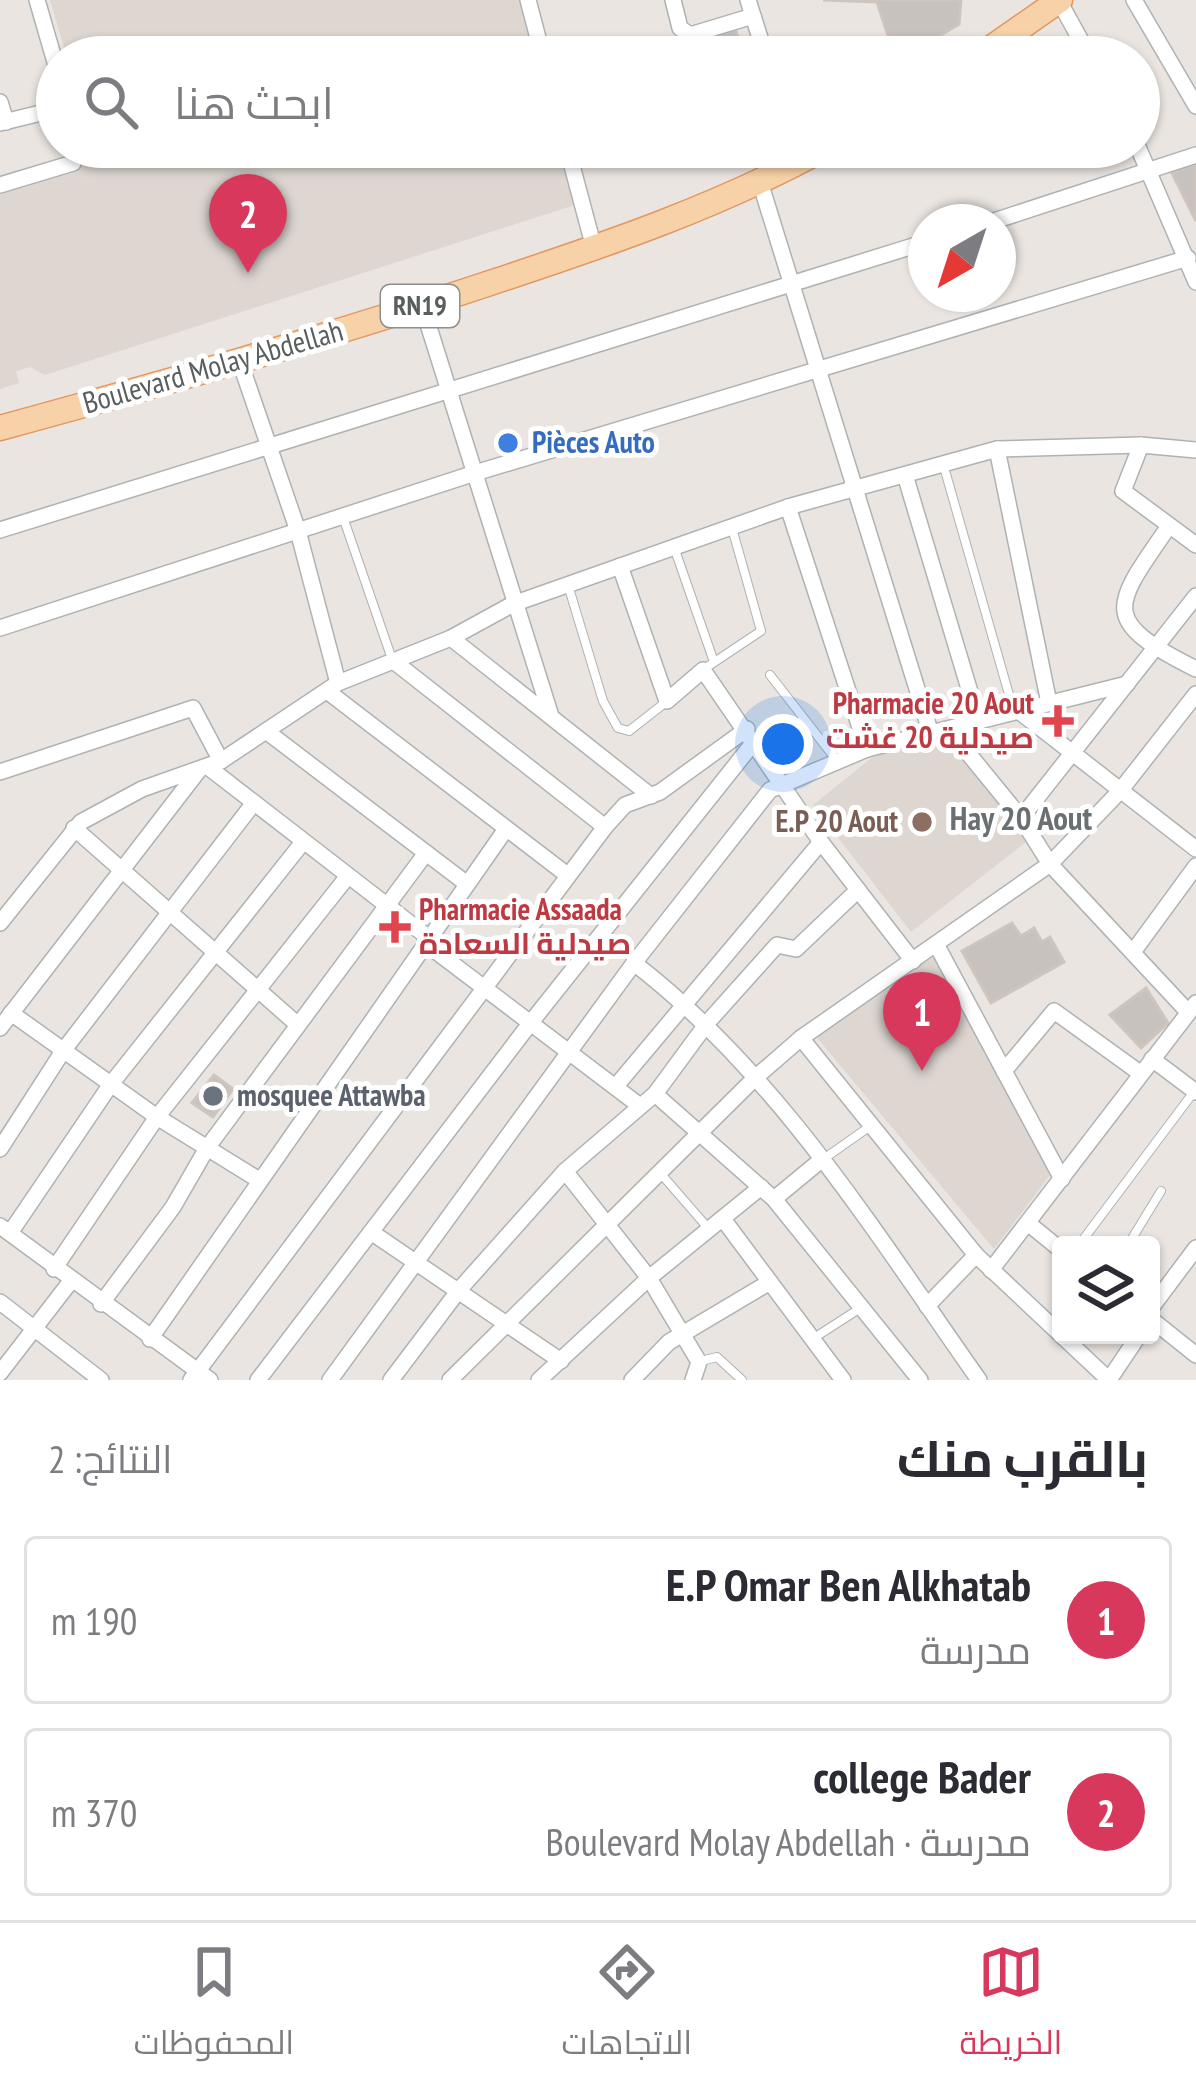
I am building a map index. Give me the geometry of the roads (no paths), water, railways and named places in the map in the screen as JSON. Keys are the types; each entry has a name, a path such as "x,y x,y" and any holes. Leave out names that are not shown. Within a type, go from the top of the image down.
{"main road":[{"path":"1008,36 1060,0"},
{"name":"Boulevard Molay Abdellah","path":"0,428 240,362 594,248 760,182 778,168"}],"street":[{"path":"37,0 47,36"},
{"path":"528,0 537,36"},
{"path":"673,0 680,28 690,35 751,8"},
{"path":"1060,0 1079,36"},
{"path":"1133,0 1154,36"},
{"path":"1160,45 1196,106"},
{"path":"0,103 3,123 36,115"},
{"path":"1016,214 1196,155"},
{"path":"0,185 56,168"},
{"path":"573,168 594,248"},
{"path":"1150,168 1192,257 1196,282"},
{"path":"760,182 931,734"},
{"path":"0,530 908,248"},
{"path":"0,628 476,473 1192,257"},
{"path":"422,305 512,604 550,713"},
{"path":"240,362 298,532 333,687 566,874"},
{"path":"1142,446 1123,491 1196,545"},
{"path":"0,923 74,828 122,798 209,766 333,687 451,638 512,604 788,507 998,449 1142,446 1196,450"},
{"path":"998,449 1049,703"},
{"path":"905,475 979,722"},
{"path":"788,507 867,749"},
{"path":"1169,526 1123,594 1124,615 1155,648 1196,669"},
{"path":"620,566 667,701 708,666 821,842 913,962"},
{"path":"1021,818 1196,596"},
{"path":"451,638 651,796"},
{"path":"395,663 605,827"},
{"path":"330,1380 573,1053 634,963 761,799 781,783 803,780 867,749 1126,684"},
{"path":"450,1380 607,1230 756,1076 801,1038 1050,865 1120,791 1196,694"},
{"path":"0,772 193,708 209,766 640,1106"},
{"path":"1017,712 1196,849"},
{"path":"266,731 466,884"},
{"path":"950,731 1021,818 1050,865 1192,1007 991,1270"},
{"path":"303,842 111,1084 5,1229 199,1377 483,984 605,827 625,805 651,796 751,736"},
{"path":"258,1380 751,736"},
{"path":"0,1028 209,766"},
{"path":"0,1149 63,1051 253,804"},
{"path":"74,828 298,1025"},
{"path":"150,1339 506,829"},
{"path":"616,1086 682,1000 821,842"},
{"path":"101,1304 172,1208 207,1148 426,853"},
{"path":"1133,952 1196,866"},
{"path":"54,1269 157,1118 348,876"},
{"path":"391,1380 458,1290 565,1172 656,1094 708,1022 777,945 796,949 858,890"},
{"path":"936,944 1062,1179"},
{"path":"634,963 708,1022 756,1076 980,1380"},
{"path":"1004,1071 1054,1011 1140,1073"},
{"path":"11,1013 157,1118 259,1180"},
{"path":"801,1038 976,1256 1109,1380 1133,1344"},
{"path":"1152,1059 1195,1092"},
{"path":"656,1094 768,1193 920,1380"},
{"path":"538,1380 649,1278 716,1225 820,1161"},
{"path":"565,1172 685,1332 699,1362 693,1380"},
{"path":"1029,1224 1052,1243"},
{"path":"716,1225 770,1282 843,1380"},
{"path":"371,1232 561,1360"},
{"path":"1160,1296 1196,1248"},
{"path":"927,1306 976,1256"},
{"path":"0,1373 71,1281"},
{"path":"632,1380 685,1332 770,1282"},
{"path":"0,1302 101,1380"},
{"path":"1160,1325 1194,1350"}],"lane":[{"path":"943,464 1017,712"},
{"path":"343,517 395,663"},
{"path":"674,547 708,666 761,631 731,526"},
{"path":"568,585 591,666 618,728 629,731 667,701"},
{"path":"770,675 838,763"},
{"path":"1086,1236 1195,1092"},
{"path":"820,1161 870,1126"},
{"path":"662,1175 716,1225"},
{"path":"1134,1236 1161,1191"},
{"path":"812,1339 863,1306"},
{"path":"699,1362 717,1357 742,1380"}],"place":[{"name":"college Bader","path":"248,273"},
{"name":"Pièces Auto","path":"508,443"},
{"name":"Pharmacie 20 Aout صيدلية 20 غشت","path":"1058,721"},
{"name":"E.P 20 Aout","path":"922,822"},
{"name":"Pharmacie Assaada صيدلية السعادة","path":"395,927"},
{"name":"E.P Omar Ben Alkhatab","path":"922,1071"},
{"name":"mosquee Attawba","path":"213,1096"}],"district":[{"name":"Hay 20 Aout","path":"1021,818"}]}
